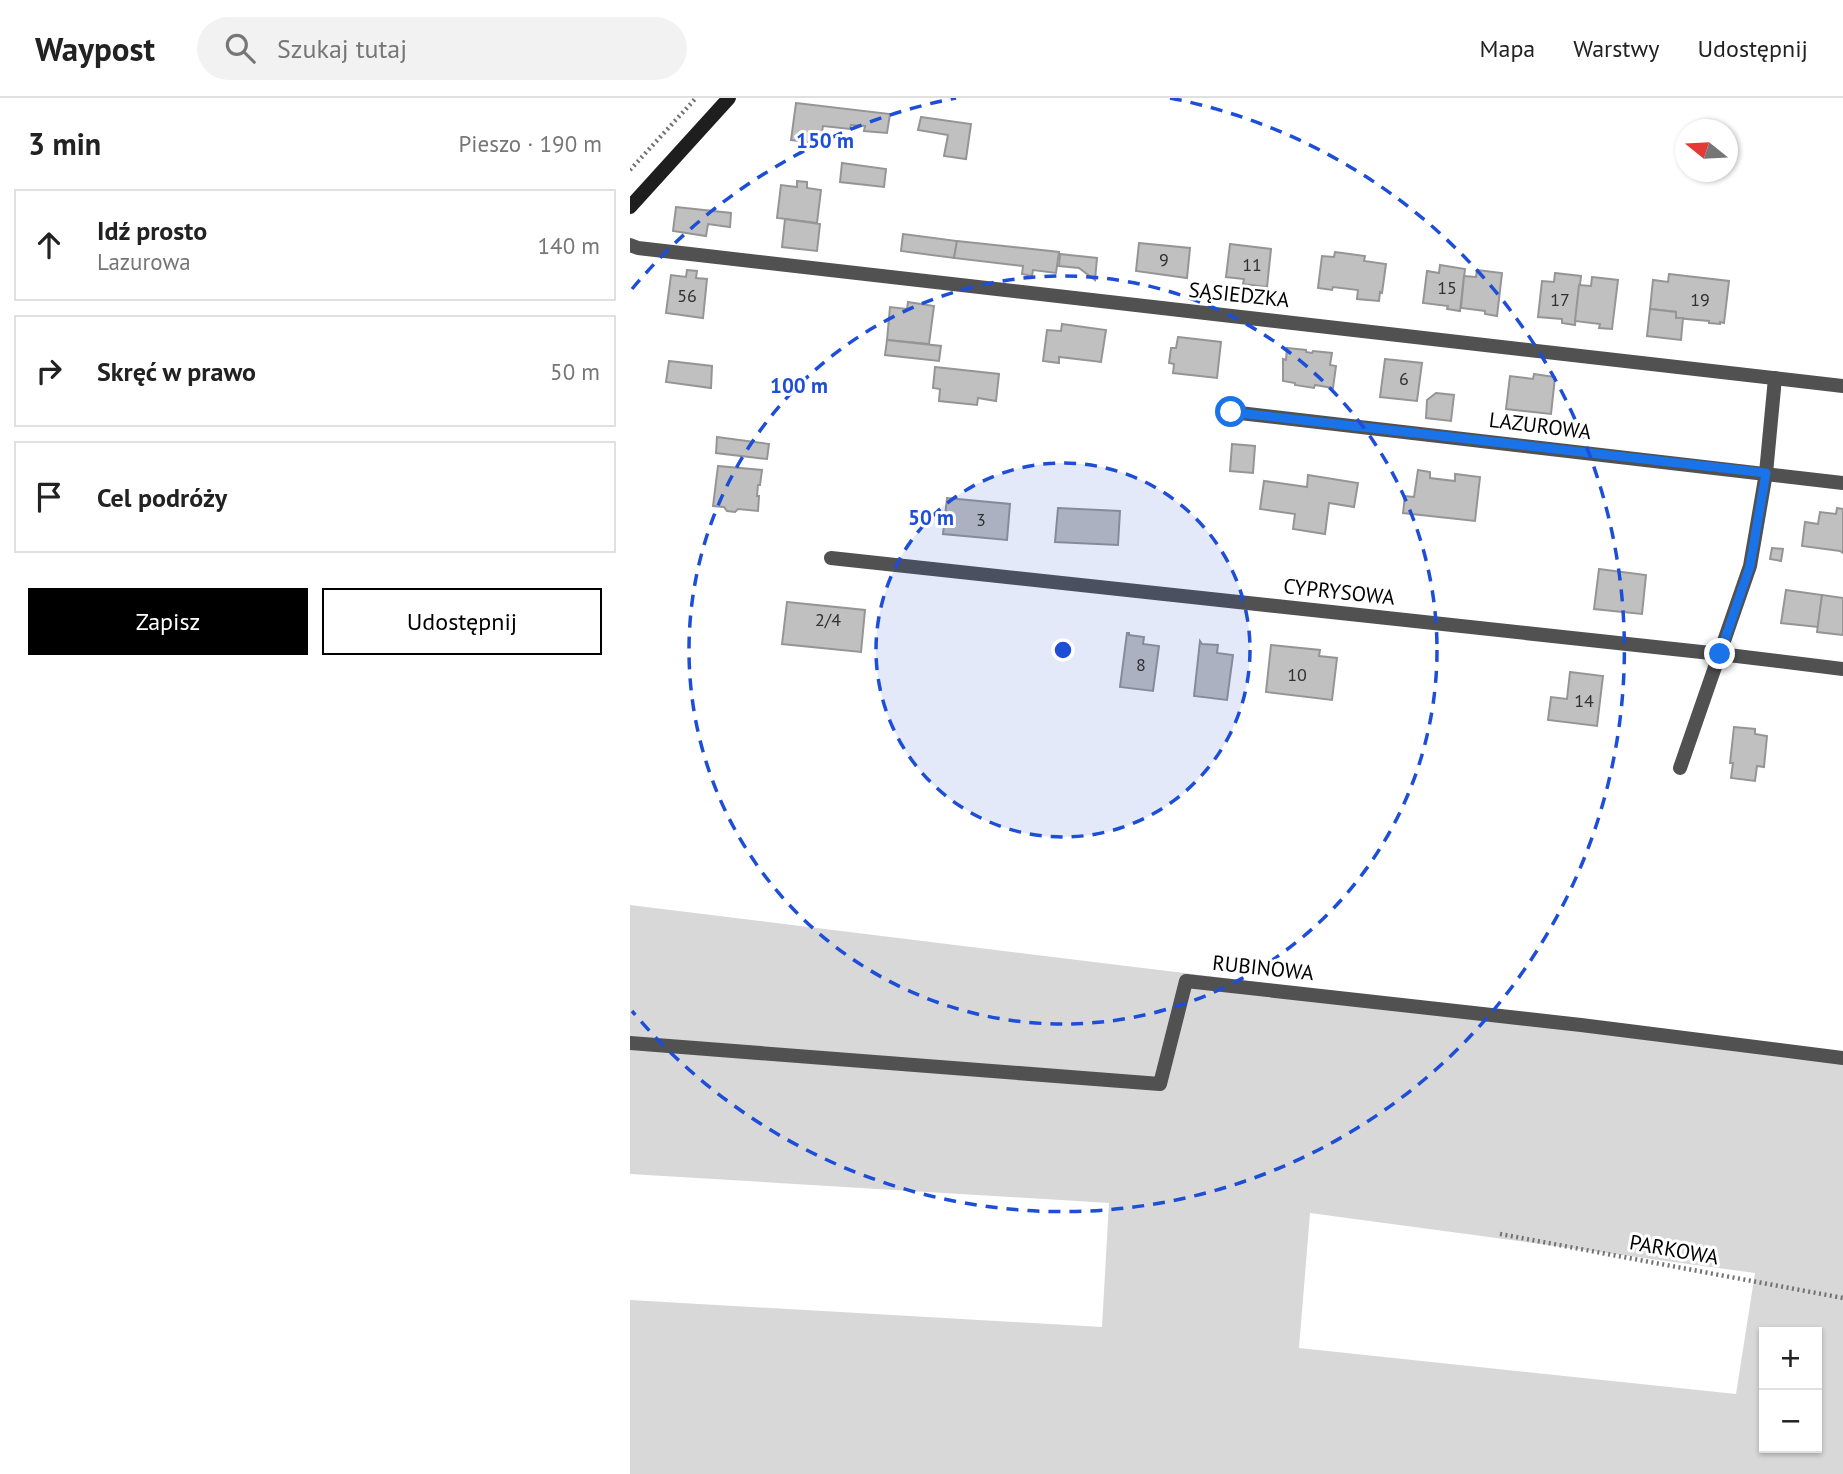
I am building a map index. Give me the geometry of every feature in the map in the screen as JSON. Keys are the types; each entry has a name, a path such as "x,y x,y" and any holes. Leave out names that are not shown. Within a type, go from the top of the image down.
{"main road":[{"path":"630,207 729,98"}],"street":[{"name":"SĄSIEDZKA","path":"630,246 1843,386"},
{"path":"1680,768 1750,566 1766,473 1775,378"},
{"name":"LAZUROWA","path":"1231,412 1843,483"},
{"name":"CYPRYSOWA","path":"831,558 1843,669"},
{"name":"RUBINOWA","path":"630,1043 1160,1084 1186,981 1581,1025 1843,1058"}],"path":[{"path":"630,170 696,98"},
{"name":"PARKOWA","path":"1500,1234 1843,1298"}],"shaded area":[{"path":"630,905 1843,1054 1843,1474 630,1474 630,1300 1102,1327 1109,1203 630,1174","holes":["1310,1213 1755,1273 1736,1394 1299,1348"]}],"building":[{"path":"796,103 890,114 887,133 864,131 865,126 851,125 850,129 823,126 820,143 791,140"},
{"path":"921,117 971,124 966,159 944,156 948,135 918,130"},
{"path":"842,163 886,169 884,187 840,182"},
{"path":"797,181 807,182 807,188 821,190 817,223 777,218 781,185 797,187"},
{"path":"676,207 731,213 730,227 708,224 706,236 673,231"},
{"path":"785,219 820,224 817,251 782,247"},
{"path":"903,234 957,241 954,258 901,251"},
{"path":"957,241 1059,252 1056,273 1033,270 1032,276 1022,274 1023,266 954,258"},
{"path":"1139,243 1190,248 1187,278 1136,271"},
{"path":"1230,244 1271,249 1267,287 1243,284 1244,279 1226,277"},
{"path":"1335,252 1365,256 1364,261 1386,264 1379,301 1357,299 1358,290 1318,288 1322,256 1334,257"},
{"path":"1060,254 1097,258 1095,280 1079,268 1059,266"},
{"path":"1440,265 1465,269 1460,311 1447,309 1448,306 1423,303 1427,271 1439,273"},
{"path":"687,270 697,271 696,278 707,279 703,318 666,313 671,275 686,277"},
{"path":"1477,270 1502,273 1497,316 1485,314 1485,311 1461,308 1464,276 1476,277"},
{"path":"1555,273 1581,276 1575,325 1562,323 1562,319 1538,317 1542,281 1554,282"},
{"path":"1669,274 1729,281 1724,323 1676,318 1676,312 1650,309 1653,280 1668,282"},
{"path":"1592,277 1618,280 1612,329 1599,328 1600,324 1575,321 1579,285 1591,286"},
{"path":"908,302 934,306 929,344 887,340 890,307 907,309"},
{"path":"1650,309 1676,312 1676,318 1683,318 1681,340 1647,336"},
{"path":"1062,324 1106,330 1101,362 1059,357 1059,363 1043,361 1047,330 1061,331"},
{"path":"1178,337 1221,342 1217,378 1173,373 1174,364 1169,363 1171,348 1176,348"},
{"path":"887,340 941,346 939,361 885,355"},
{"path":"1287,348 1312,353 1332,353 1330,365 1336,366 1333,388 1315,385 1314,388 1283,381 1283,359 1286,360"},
{"path":"1385,359 1422,363 1417,401 1380,397"},
{"path":"669,361 712,366 711,388 666,382"},
{"path":"935,367 999,374 996,401 978,398 977,405 939,401 940,389 933,388"},
{"path":"1534,374 1555,377 1551,414 1506,409 1510,376 1533,379"},
{"path":"1436,393 1454,395 1451,421 1426,418 1427,400"},
{"path":"717,437 769,444 767,459 716,453"},
{"path":"1232,444 1255,446 1253,473 1230,471"},
{"path":"718,466 762,470 758,485 758,511 738,509 735,512 713,506"},
{"path":"1418,470 1430,472 1430,478 1455,481 1455,474 1480,477 1475,521 1403,513 1405,496 1414,497"},
{"path":"1308,475 1358,483 1354,507 1329,503 1325,534 1293,529 1295,514 1260,509 1264,481 1307,487"},
{"path":"947,498 1010,504 1007,540 943,534"},
{"path":"1058,508 1120,511 1118,545 1055,542"},
{"path":"1837,508 1843,509 1843,553 1802,546 1805,522 1818,524 1820,512 1836,514"},
{"path":"1772,548 1783,549 1781,561 1770,559"},
{"path":"1599,569 1646,575 1642,614 1594,609"},
{"path":"1786,590 1822,595 1818,627 1781,623"},
{"path":"1822,595 1843,598 1843,635 1817,632"},
{"path":"787,602 865,610 861,652 782,644"},
{"path":"1127,633 1144,637 1143,644 1159,646 1153,691 1120,687"},
{"path":"1200,641 1202,644 1218,645 1217,653 1233,655 1227,700 1194,696"},
{"path":"1271,645 1320,650 1319,656 1337,658 1332,700 1266,692"},
{"path":"1570,672 1603,676 1597,726 1548,720 1551,697 1567,699"},
{"path":"1734,727 1755,729 1755,734 1767,736 1764,767 1757,766 1755,781 1731,778"}],"route":[{"path":"1231,412 1766,473 1750,566 1720,654"}]}
